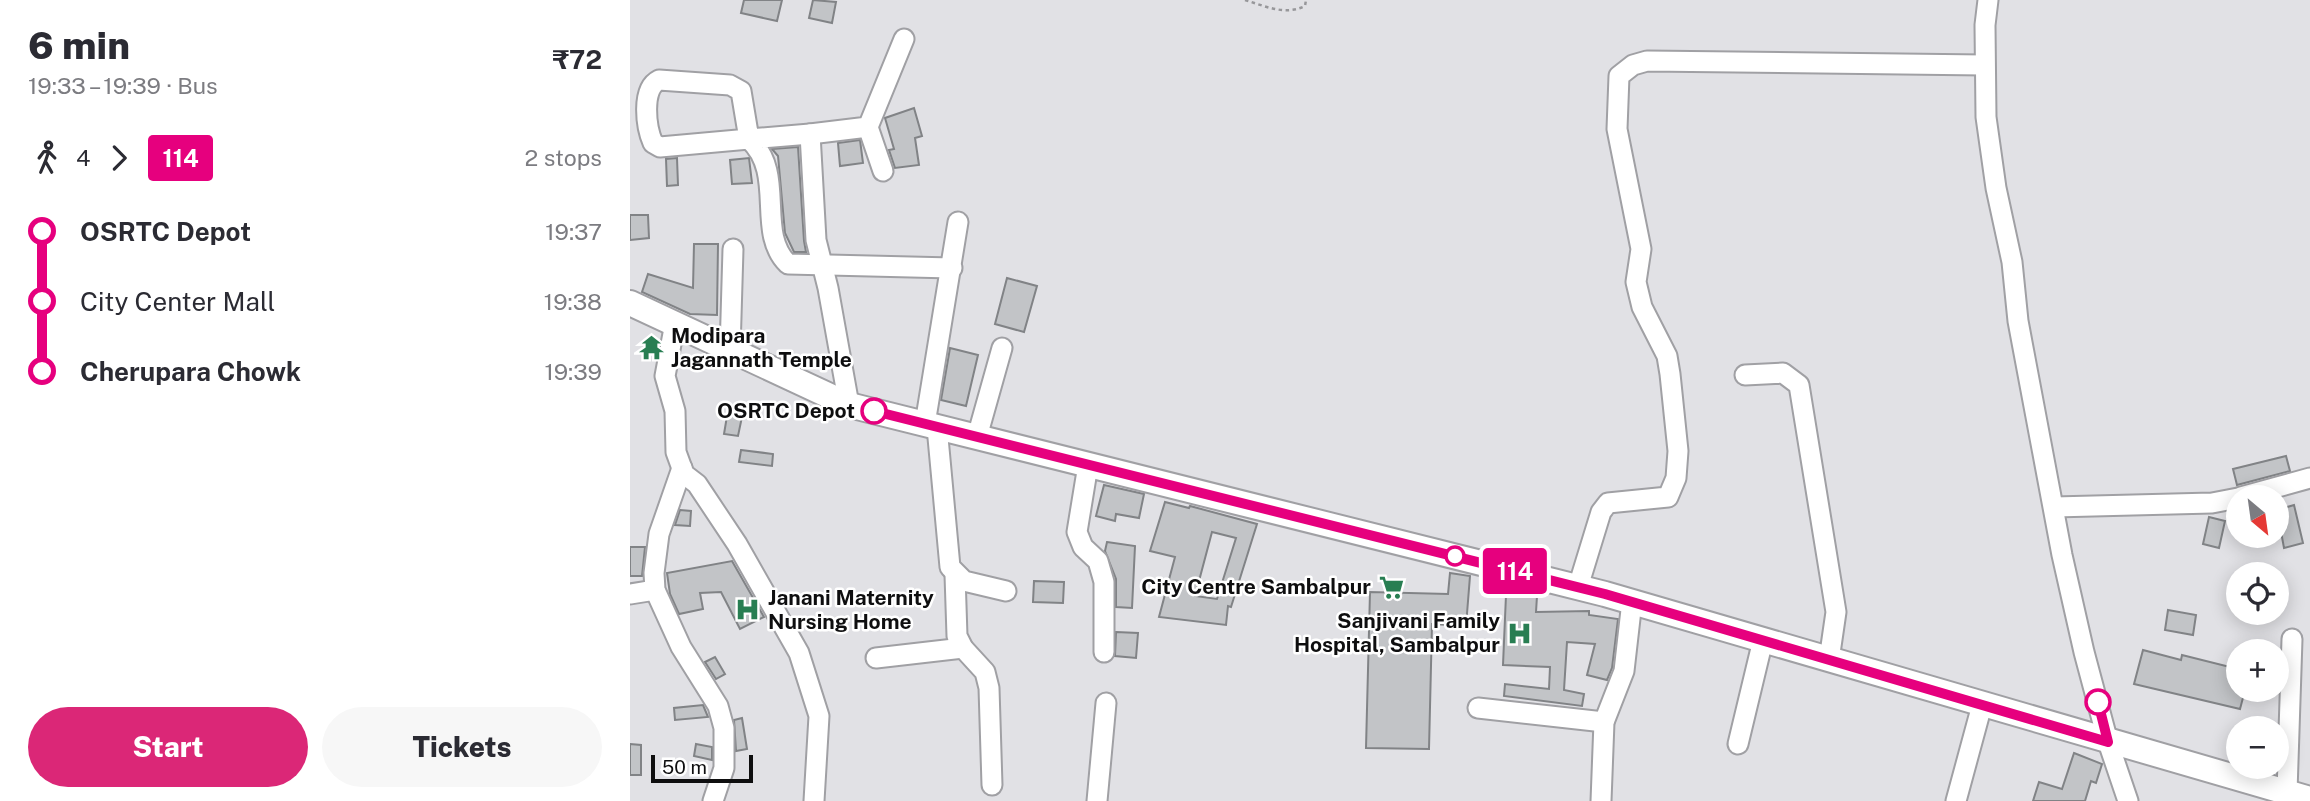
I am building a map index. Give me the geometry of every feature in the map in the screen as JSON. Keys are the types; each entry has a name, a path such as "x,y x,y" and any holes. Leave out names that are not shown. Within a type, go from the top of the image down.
{"main road":[{"path":"630,303 849,405 1632,601 2299,796"}],"street":[{"path":"1988,0 1984,65 1986,117 1996,188 2012,262 2018,321 2079,628 2108,742 2128,801"},
{"path":"883,171 868,127 904,39"},
{"path":"1578,587 1601,512 1608,503 1616,500 1662,500 1668,497 1673,491 1678,464 1667,356 1642,307 1636,282 1641,249 1617,129 1619,76 1633,65 1647,61 1984,65"},
{"path":"868,127 810,134 749,139 660,147 653,143 649,135 648,102 651,84 659,80 737,87 741,91 749,139 766,161 776,247 780,257 788,264 952,268"},
{"path":"810,134 816,240 849,405"},
{"path":"958,222 931,426 950,567 955,575 964,581 1006,590"},
{"path":"730,351 733,250"},
{"path":"675,323 665,376 675,411 676,452 682,468 697,484 737,544 799,653 819,716 814,801"},
{"path":"977,437 1002,348"},
{"path":"1745,375 1783,373 1799,385 1836,612 1829,660"},
{"path":"1088,465 1077,532 1083,547 1098,561 1104,582 1104,652"},
{"path":"682,468 659,534 654,573 656,590 681,646 718,706 721,717 726,744 724,768 713,801"},
{"path":"2284,485 2310,478"},
{"path":"2054,507 2212,503 2226,500"},
{"path":"955,575 955,625 963,648 985,672 989,688 992,785"},
{"path":"630,594 656,590"},
{"path":"1601,801 1604,722 1624,671 1632,601"},
{"path":"2292,639 2299,796"},
{"path":"1738,744 1763,640"},
{"path":"876,658 963,648"},
{"path":"1097,801 1106,703"},
{"path":"1956,801 1982,705"},
{"path":"1478,708 1604,722"}],"path":[{"path":"1245,0 1295,11 1305,6 1306,0"}],"building":[{"path":"744,0 782,0 777,21 741,13"},
{"path":"813,0 836,2 832,23 809,18"},
{"path":"914,108 922,136 915,138 919,165 895,168 889,150 894,149 885,118"},
{"path":"860,140 863,163 840,166 838,143"},
{"path":"798,147 806,252 794,252 785,233 778,156 772,149"},
{"path":"677,158 678,185 667,186 666,159"},
{"path":"749,158 752,183 732,184 730,160"},
{"path":"630,215 648,215 649,238 630,240"},
{"path":"694,244 718,244 717,315 690,314 642,292 648,274 693,288"},
{"path":"1007,278 1037,286 1024,332 995,324"},
{"path":"950,348 978,355 966,406 941,400"},
{"path":"728,410 743,412 738,436 724,434"},
{"path":"741,450 773,454 772,466 739,462"},
{"path":"2286,456 2290,471 2237,485 2233,469"},
{"path":"1104,485 1144,494 1139,518 1116,514 1115,521 1096,516"},
{"path":"1165,502 1257,524 1231,607 1228,606 1226,625 1159,617 1175,557 1150,551","holes":["1212,532 1236,538 1217,599 1195,596"]},
{"path":"2294,505 2303,543 2289,547 2289,506"},
{"path":"680,510 691,511 690,526 675,525"},
{"path":"2209,517 2225,521 2219,548 2203,544"},
{"path":"1107,542 1135,546 1132,608 1116,607 1116,579 1105,551"},
{"path":"630,547 645,547 642,576 630,576"},
{"path":"732,561 764,617 740,629 721,592 700,593 703,609 679,614 670,594 667,573"},
{"path":"1450,573 1470,576 1466,626 1432,624 1429,749 1366,748 1370,592 1448,594"},
{"path":"1034,581 1064,582 1063,603 1033,602"},
{"path":"1506,595 1537,596 1536,612 1589,611 1589,615 1618,619 1612,668 1607,680 1587,675 1595,644 1567,642 1564,690 1584,694 1582,706 1504,696 1505,684 1549,689 1550,667 1503,665"},
{"path":"2168,610 2196,615 2193,635 2165,630"},
{"path":"1116,632 1138,633 1136,658 1115,656"},
{"path":"2143,650 2181,660 2182,655 2226,666 2226,702 2242,702 2240,709 2134,684"},
{"path":"715,657 725,674 716,679 705,662"},
{"path":"703,705 708,717 675,720 674,708"},
{"path":"742,718 747,749 736,751 734,720"},
{"path":"630,744 641,745 641,775 630,775"},
{"path":"696,744 712,747 712,760 694,756"},
{"path":"2074,753 2102,764 2096,783 2091,781 2085,801 2033,801 2039,782 2062,789"}],"bus line":[{"name":"114","path":"874,411 1605,594 2108,742 2098,702"}],"place":[{"name":"Modipara Jagannath Temple","path":"651,348"},
{"name":"OSRTC Depot","path":"874,411"},
{"name":"City Centre Sambalpur","path":"1391,587"},
{"name":"Janani Maternity Nursing Home","path":"748,610"},
{"name":"Sanjivani Family Hospital, Sambalpur","path":"1520,633"}]}
